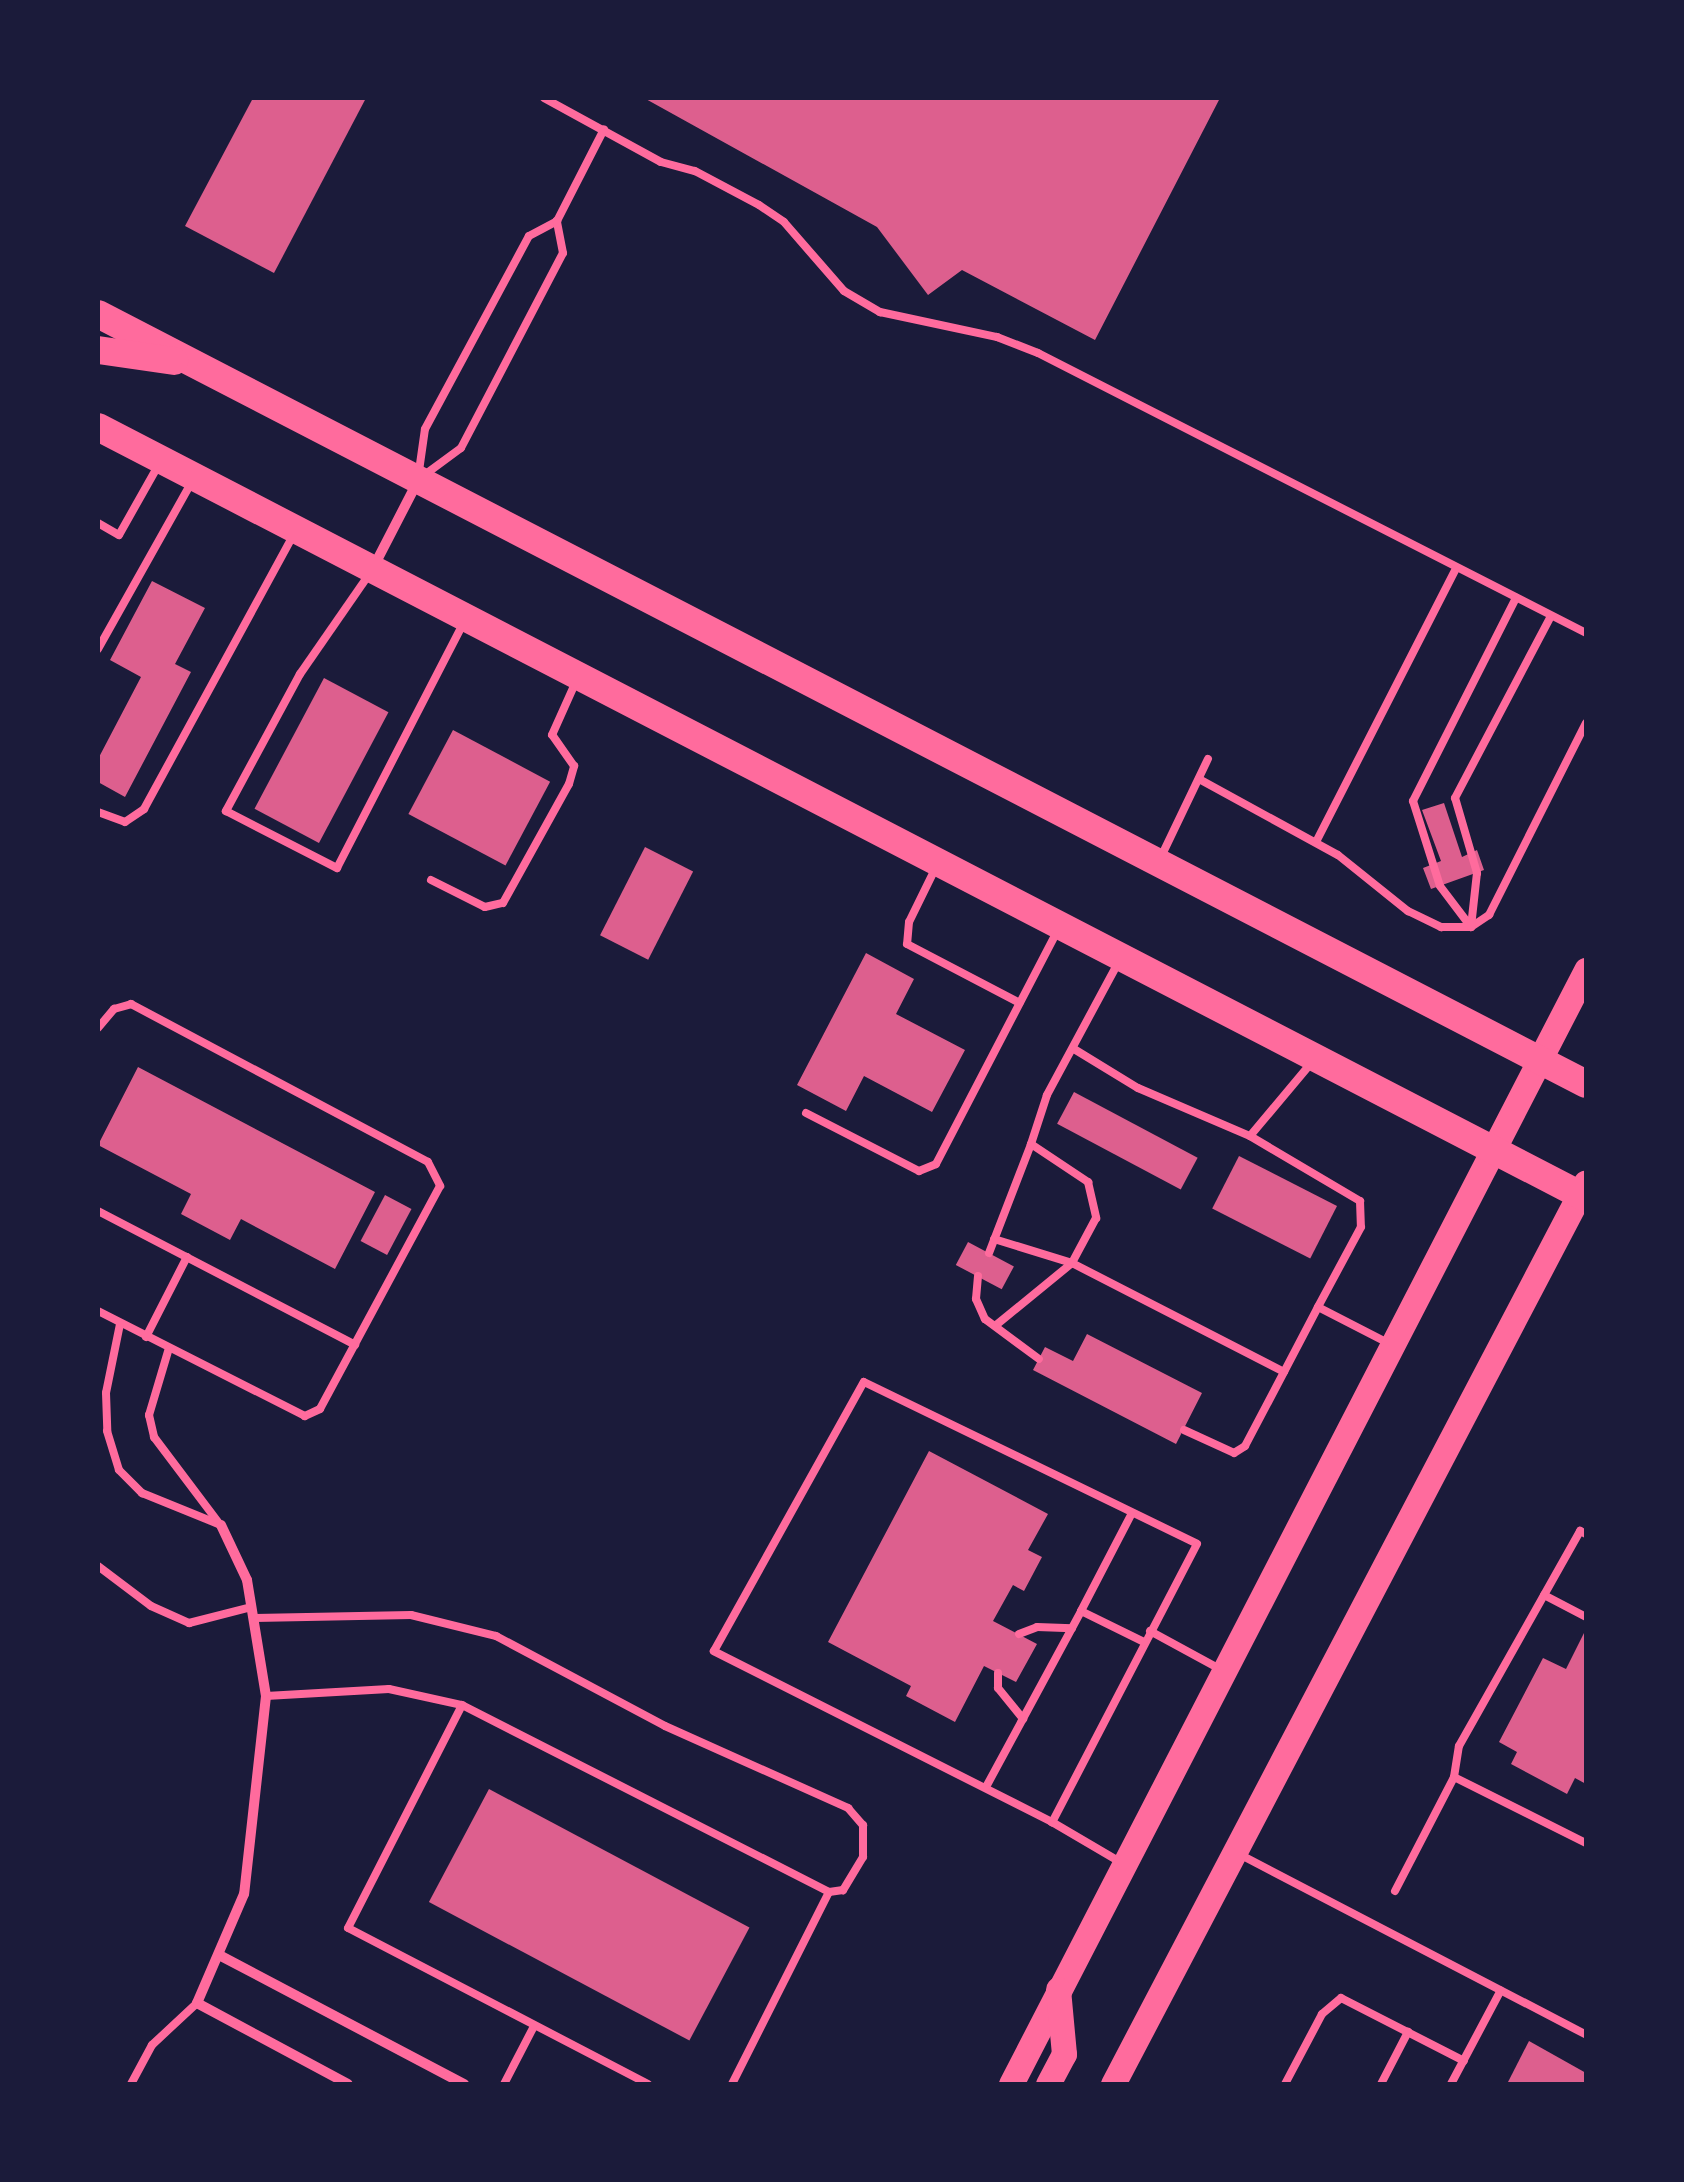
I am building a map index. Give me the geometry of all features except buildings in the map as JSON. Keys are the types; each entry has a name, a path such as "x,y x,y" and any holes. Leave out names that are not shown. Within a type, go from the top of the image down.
{"highway":[{"path":"98,314 1586,1084"},
{"path":"98,350 195,365"},
{"path":"98,427 1498,1152 1584,1192"}],"main road":[{"path":"1011,2084 1122,1862 1498,1152 1586,970"},
{"path":"1113,2084 1584,1192"},
{"path":"1048,2084 1064,2054 1058,1989"}],"street":[{"path":"373,569 418,480"},
{"path":"221,1526 254,1613 266,1696 244,1894 221,1956 197,2003 348,2084"},
{"path":"221,1956 464,2084"}],"lane":[{"path":"544,98 784,222 844,291 880,312 1038,353 1586,633"},
{"path":"418,480 425,429 529,236 558,220 604,129"},
{"path":"418,480 462,448 563,253 558,220"},
{"path":"98,523 120,535 161,460"},
{"path":"98,649 194,477"},
{"path":"98,812 125,822 144,809 296,530"},
{"path":"1316,842 1456,568"},
{"path":"373,569 300,674 226,811 337,868 466,618"},
{"path":"1471,926 1440,886 1413,801 1516,598"},
{"path":"1471,926 1478,873 1455,798 1551,616"},
{"path":"431,880 485,907 503,904 574,766 552,735 579,676"},
{"path":"1198,779 1316,842 1408,912 1440,927 1471,926 1489,915 1586,723"},
{"path":"1158,862 1208,760"},
{"path":"939,861 909,922 908,944 1020,1003"},
{"path":"806,1113 919,1172 936,1164 1061,924"},
{"path":"989,1253 1047,1095 1121,956"},
{"path":"98,1028 114,1009 131,1004 428,1162 440,1186 320,1410 304,1416 98,1312"},
{"path":"1074,1049 1138,1088 1250,1136 1360,1200 1361,1227 1245,1446 1234,1453 1184,1430"},
{"path":"1250,1136 1290,1097 1316,1057"},
{"path":"995,1326 1072,1263 1096,1218 1088,1182 1031,1144"},
{"path":"98,1211 355,1344"},
{"path":"994,1239 1072,1263 1284,1372"},
{"path":"146,1338 187,1257"},
{"path":"978,1276 976,1299 995,1326 1039,1359"},
{"path":"1318,1307 1395,1346"},
{"path":"120,1324 106,1393 106,1431 119,1470 142,1493 221,1526"},
{"path":"169,1348 149,1415 154,1437 221,1526"},
{"path":"1052,1822 1197,1544 864,1382 714,1651 986,1787 1122,1862"},
{"path":"986,1787 1132,1513"},
{"path":"1395,1891 1454,1777 1460,1746 1580,1531 1586,1534"},
{"path":"98,1566 151,1606 189,1623 254,1613 411,1615 496,1636 665,1726 848,1808 863,1825 863,1857 843,1890 829,1892 462,1705 390,1689 266,1696"},
{"path":"1544,1595 1586,1617"},
{"path":"1081,1611 1144,1642"},
{"path":"1019,1634 1037,1627 1072,1628"},
{"path":"1150,1631 1224,1672"},
{"path":"998,1674 998,1688 1023,1719"},
{"path":"462,1705 348,1928 533,2028 648,2084"},
{"path":"1454,1777 1586,1843"},
{"path":"1235,1852 1586,2035"},
{"path":"732,2084 829,1892"},
{"path":"1452,2084 1501,1990"},
{"path":"1286,2084 1322,2014 1341,1998 1464,2061"},
{"path":"131,2084 152,2046 197,2003"},
{"path":"504,2084 533,2028"},
{"path":"1380,2084 1408,2032"}]}
